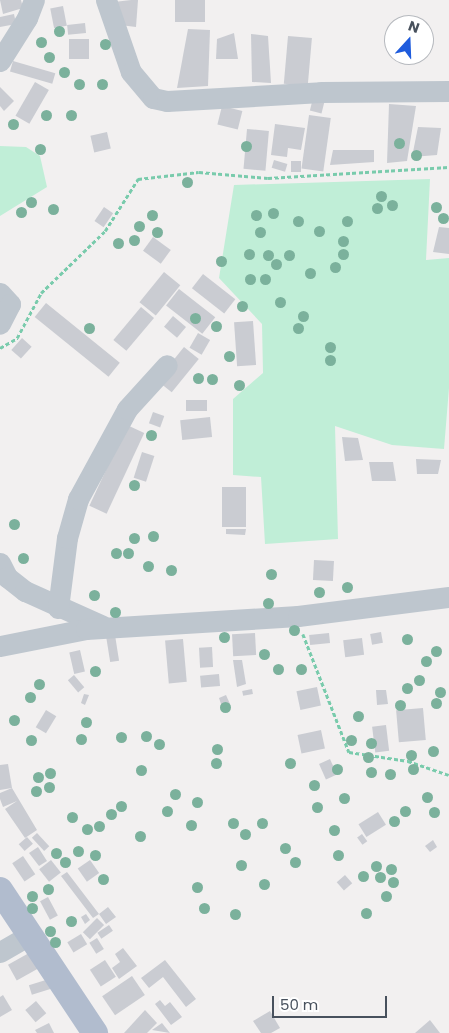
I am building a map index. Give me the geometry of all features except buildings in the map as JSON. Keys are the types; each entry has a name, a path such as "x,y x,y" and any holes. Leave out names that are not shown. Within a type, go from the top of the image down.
{"main road":[{"path":"0,890 95,1033"}],"street":[{"path":"0,61 38,0"},
{"path":"106,0 132,72 153,98 167,101 321,92 449,90"},
{"path":"0,294 10,304 0,324"},
{"path":"58,608 67,538 78,499 127,409 167,365"},
{"path":"0,563 16,585 58,608 106,627"},
{"path":"0,646 106,627 298,616 449,597"},
{"path":"0,952 31,934"}],"path":[{"path":"0,348 17,338 41,293 105,232 138,179 199,172 268,178 449,167"},
{"path":"298,616 307,651 349,752 408,761 449,775"}],"green space":[{"path":"0,146 26,147 40,156 47,187 0,216"},
{"path":"430,179 426,260 449,258 449,388 444,449 392,445 335,426 338,539 265,544 261,477 233,475 233,399 263,373 262,324 219,278 234,185"}]}
